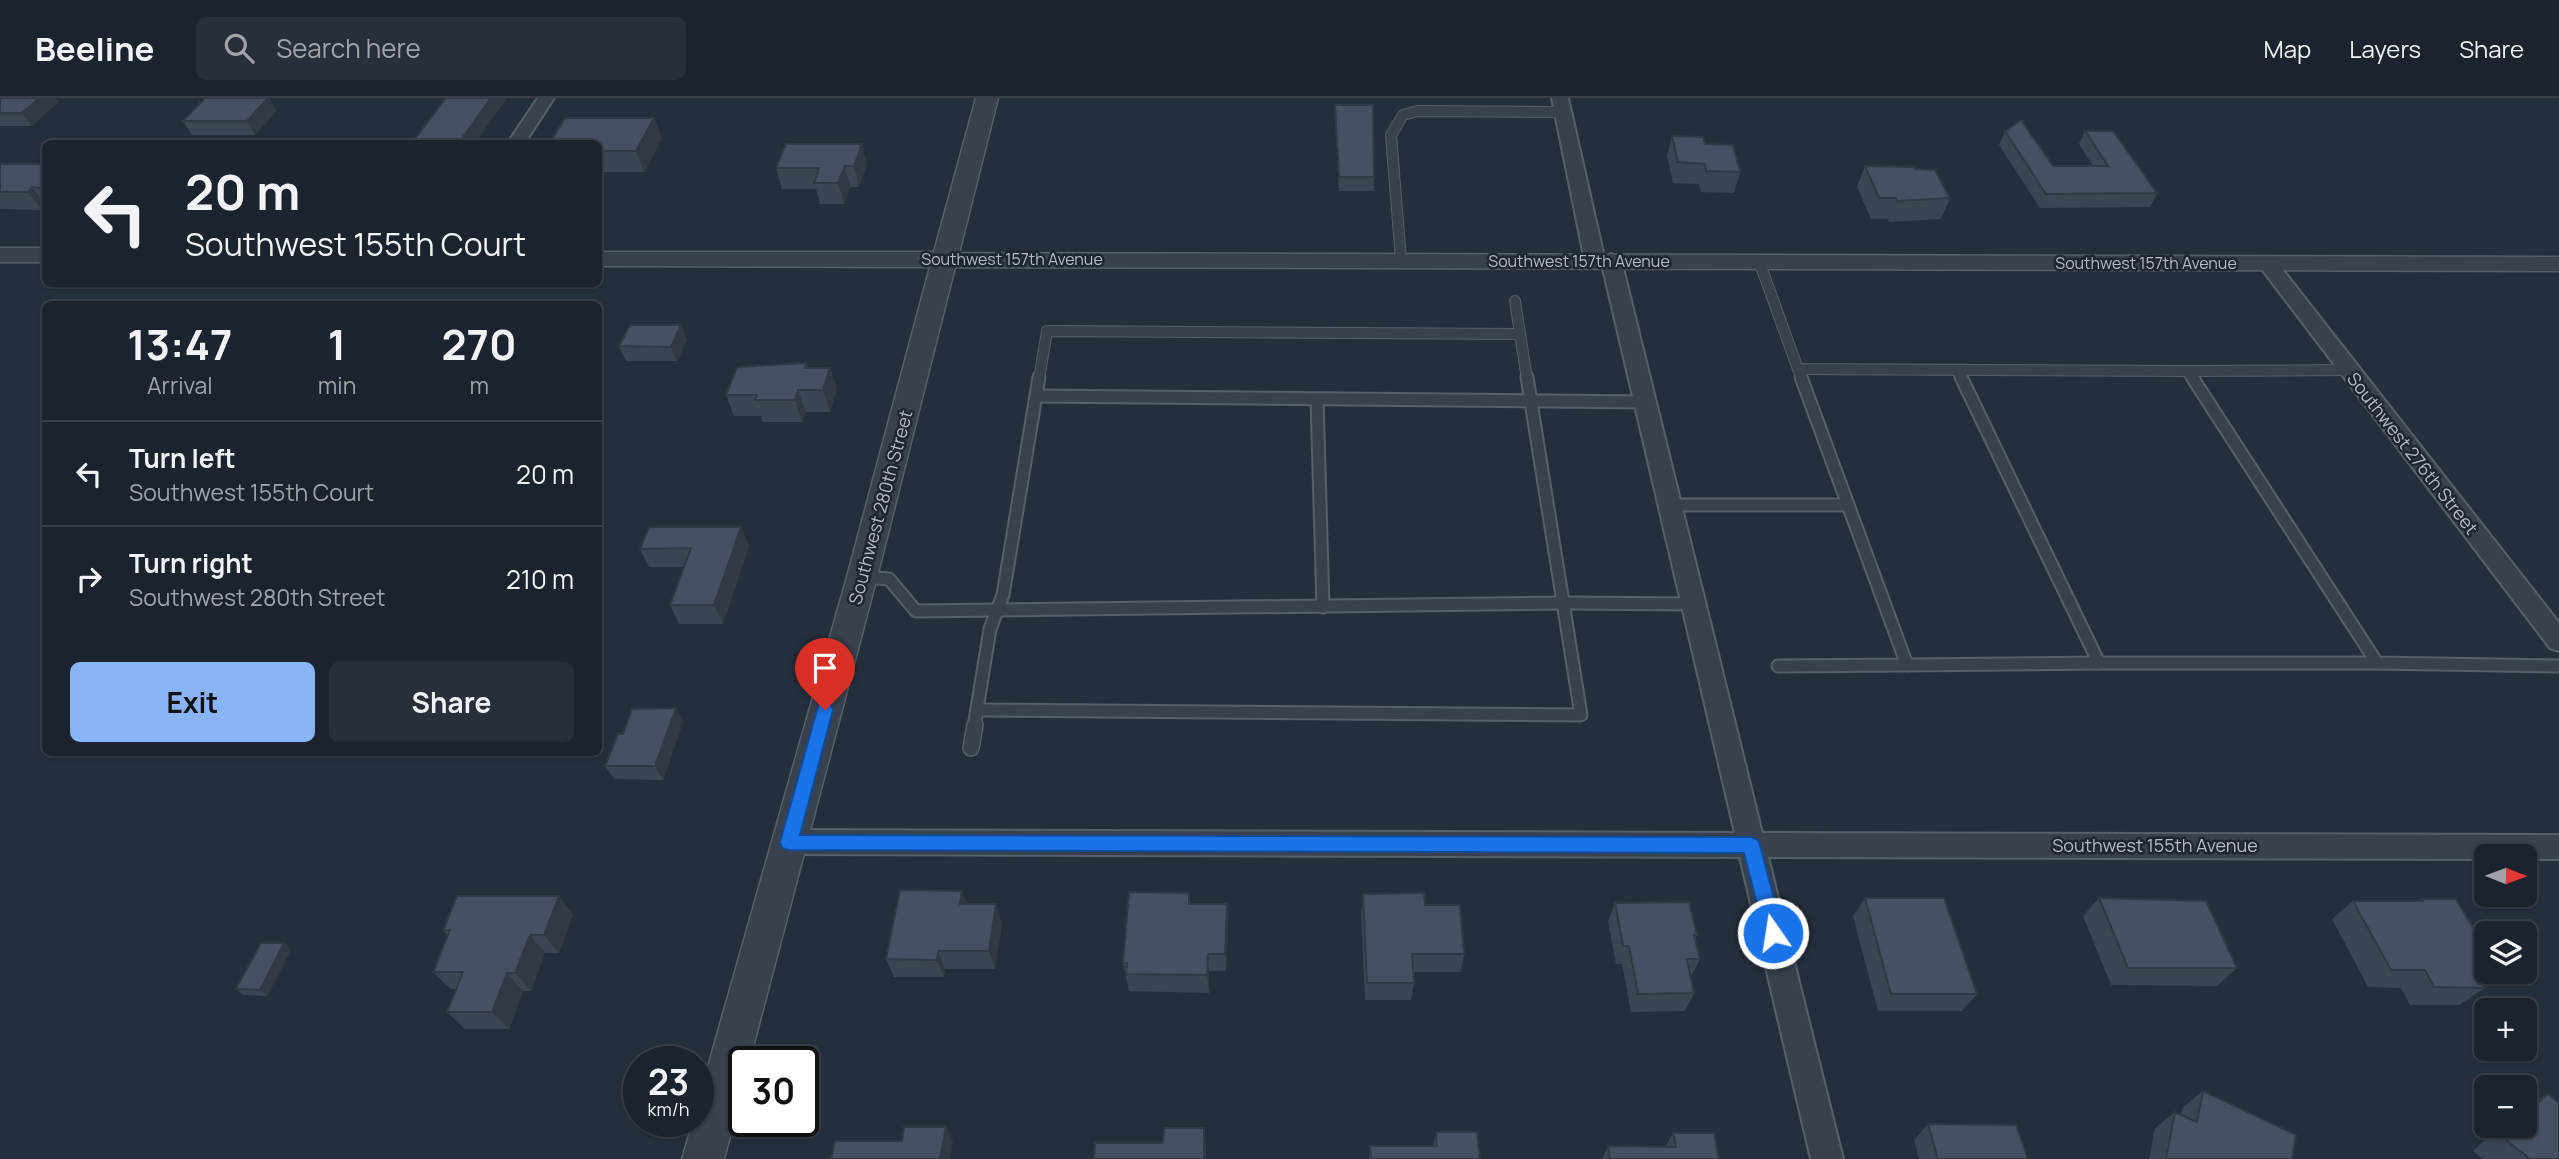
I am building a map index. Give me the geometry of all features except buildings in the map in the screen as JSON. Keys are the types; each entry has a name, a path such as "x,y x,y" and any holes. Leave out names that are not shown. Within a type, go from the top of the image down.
{"street":[{"path":"518,140 546,98"},
{"name":"Southwest 280th Street","path":"703,1159 862,577 987,98"},
{"path":"1562,105 1644,402 1827,1159"},
{"path":"0,255 42,255"},
{"name":"Southwest 157th Avenue","path":"602,259 2559,264"},
{"name":"Southwest 276th Street","path":"2268,264 2559,641"},
{"name":"Southwest 155th Avenue","path":"789,842 2559,847"}],"lane":[{"path":"1401,260 1391,135 1403,115 1418,111 1562,105"},
{"path":"1759,261 1907,665"},
{"path":"977,710 1581,715 1515,301"},
{"path":"971,748 990,629 1003,595 1047,331 1520,334"},
{"path":"1798,369 2350,370"},
{"path":"1958,370 2099,663"},
{"path":"2188,371 2377,663"},
{"path":"1037,397 1644,402"},
{"path":"1317,399 1323,607"},
{"path":"1669,505 1848,505"},
{"path":"862,577 889,579 916,611 1564,603 1693,604"},
{"path":"1778,666 2377,663 2559,666"}],"route":[{"path":"825,710 789,842 1751,845 1773,933"}]}
